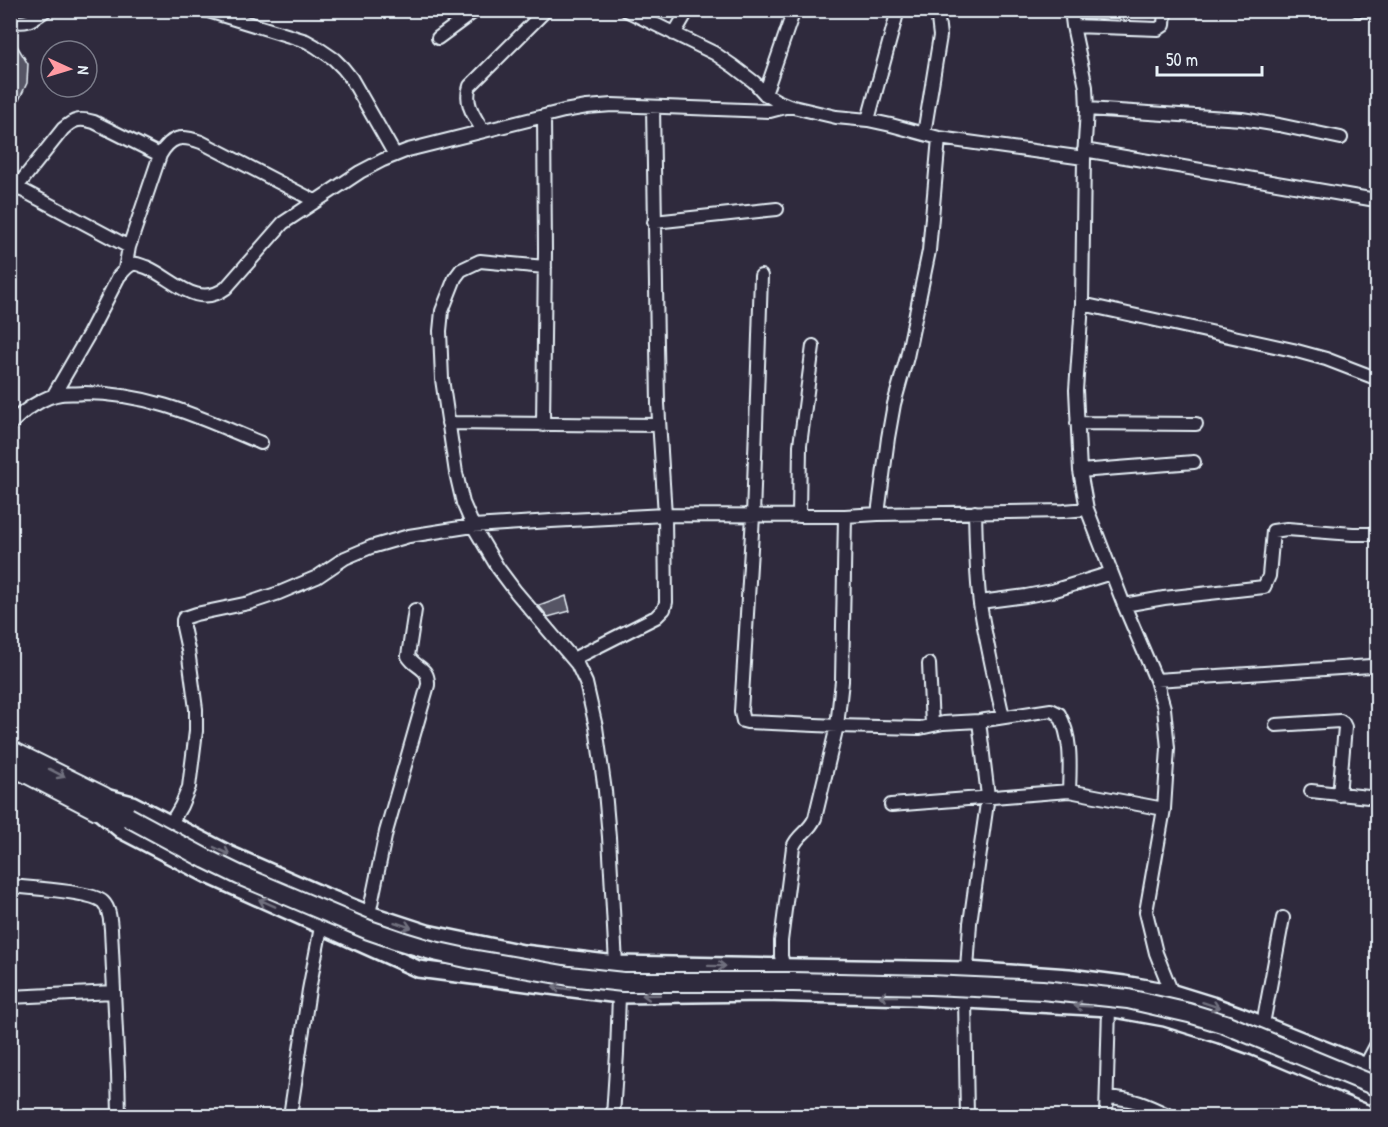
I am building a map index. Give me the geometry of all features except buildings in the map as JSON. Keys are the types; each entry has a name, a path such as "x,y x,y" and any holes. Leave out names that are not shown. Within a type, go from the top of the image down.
{"main road":[{"path":"10,750 100,803"},
{"path":"10,765 100,803 206,859 369,930 462,957 568,976 623,982 930,985 1042,990 1128,999 1189,1012 1225,1024 1377,1087"}],"street":[{"path":"10,21 20,23 30,21 46,10"},
{"path":"205,10 306,42 334,59 351,78 395,155"},
{"path":"438,38 476,10"},
{"path":"483,131 468,105 467,94 470,86 546,10"},
{"path":"626,10 714,53 754,82 765,94 789,106 836,117 868,120 939,138 1084,154 1370,199"},
{"path":"674,34 688,10"},
{"path":"765,94 794,10"},
{"path":"868,120 898,10"},
{"path":"924,134 940,36 937,10"},
{"path":"1071,10 1085,79 1087,109 1084,154 1082,304 1076,390 1080,471 1087,509 1156,680 1164,708 1168,748 1164,809 1146,912 1156,953 1170,988 1165,1018"},
{"path":"1073,26 1158,29 1164,25 1165,10"},
{"path":"1358,10 1367,10"},
{"path":"52,396 119,276 132,264 152,270 195,295 206,297 218,294 284,223 360,172 395,155 483,131 587,107 612,105 770,111 789,106"},
{"path":"573,659 656,617 664,609 667,592 659,425 653,107"},
{"path":"1087,109 1242,119 1341,138"},
{"path":"543,425 544,116"},
{"path":"129,247 22,190 13,188 70,122 82,119 93,122 160,155"},
{"path":"125,269 129,247 160,155 167,144 177,138 188,138 201,142 315,201"},
{"path":"878,514 894,404 907,357 929,251 939,138"},
{"path":"654,222 777,209"},
{"path":"544,267 480,261 461,270 455,278 442,311 440,331 442,379 459,488 473,526 498,568 573,659 582,673 591,699 609,837 616,964"},
{"path":"761,276 753,516 741,701 743,720 747,722 920,728 943,723 979,721 1046,709 1056,711 1063,721 1069,747 1069,791"},
{"path":"1082,304 1293,350 1326,359 1377,379"},
{"path":"799,516 800,446 813,346"},
{"path":"10,425 26,409 52,396 112,394 154,401 177,408 261,443"},
{"path":"448,423 659,425"},
{"path":"1077,423 1196,424"},
{"path":"1080,471 1194,462"},
{"path":"170,825 189,787 196,731 196,709 183,627 184,618 249,603 279,593 317,577 345,558 371,547 409,536 473,526 551,521 665,516 845,516 1087,509"},
{"path":"975,512 980,602 1003,717"},
{"path":"784,968 780,950 793,847 796,839 810,829 815,818 837,726 843,662 845,516"},
{"path":"1124,605 1164,598 1264,587 1269,576 1273,531 1287,529 1377,534"},
{"path":"980,602 1052,591 1111,573"},
{"path":"369,914 386,832 429,681 426,671 408,656 415,610"},
{"path":"929,664 932,725"},
{"path":"1156,680 1371,666 1376,667 1377,670"},
{"path":"967,970 970,923 988,796 979,721"},
{"path":"1276,725 1340,721 1343,723 1345,727 1339,795"},
{"path":"891,804 1069,791 1164,809"},
{"path":"1311,791 1377,798"},
{"path":"100,803 132,804 229,854 369,914 427,933 523,953 616,964 967,970 1069,976 1170,992 1263,1024 1371,1069"},
{"path":"100,803 121,830 210,876 418,969 619,995 765,993 965,999 1109,1008 1165,1018 1254,1047 1377,1099"},
{"path":"10,886 96,898 103,902 107,909 110,920 119,1116"},
{"path":"1254,1047 1263,1024 1283,918"},
{"path":"290,1116 321,927"},
{"path":"441,972 447,937"},
{"path":"10,997 114,992"},
{"path":"613,1116 619,995"},
{"path":"965,999 967,1116"},
{"path":"1106,1116 1109,1008"},
{"path":"1353,1089 1371,1069 1377,1042"},
{"path":"1107,1097 1145,1103 1170,1116"}]}
